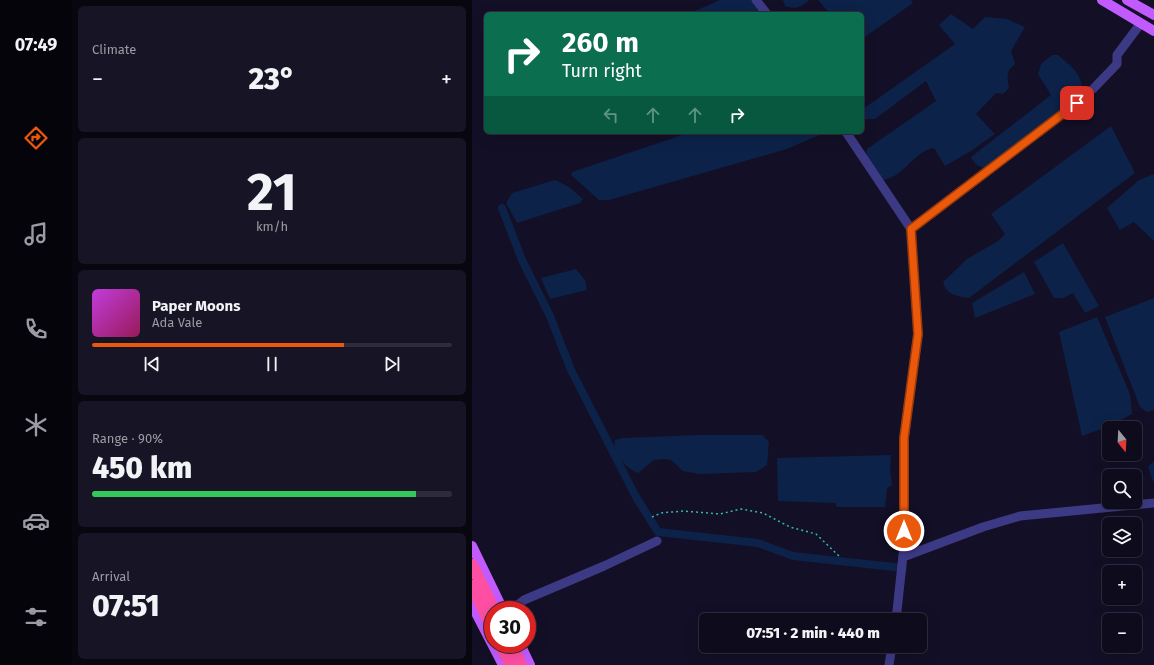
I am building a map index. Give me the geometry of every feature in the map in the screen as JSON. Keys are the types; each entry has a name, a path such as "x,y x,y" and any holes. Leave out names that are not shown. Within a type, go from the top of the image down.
{"highway":[{"path":"472,565 490,601"},
{"path":"472,586 484,611"},
{"path":"504,653 510,665"},
{"path":"515,653 521,665"}],"main road":[{"path":"1102,0 1154,31"},
{"path":"1127,0 1154,15"},
{"path":"472,546 499,601"},
{"path":"472,605 502,665"},
{"path":"524,653 530,665"}],"street":[{"path":"756,0 765,12"},
{"path":"1093,89 1117,64 1117,54 1141,23"},
{"path":"847,134 911,229 918,334 904,438 903,568 897,613"},
{"path":"903,557 983,527 1020,516 1154,503"},
{"path":"523,601 604,566 657,541"},
{"path":"889,665 891,653"}],"lane":[{"path":"911,229 1077,103"}],"path":[{"path":"652,517 661,513 683,511 720,514 741,509 764,512 790,527 816,534 840,557"}],"water":[{"path":"720,0 751,0 760,12 693,12"},
{"path":"783,0 809,0 801,6 792,8 785,6"},
{"path":"818,0 911,0 913,3 864,38 864,12 828,12"},
{"path":"951,14 973,29 985,17 1007,19 1025,27 1011,51 1015,64 1010,69 1008,74 1009,88 1003,94 996,93 976,114 995,134 971,151 945,166 934,148 920,154 902,171 888,179 880,180 866,156 867,149 936,101 926,81 875,119 865,119 864,108 955,44 939,25"},
{"path":"1052,55 1058,55 1075,71 1080,80 1083,93 985,168 978,166 971,157 1051,95 1038,74 1041,64"},
{"path":"1111,126 1135,173 969,298 949,292 944,286 943,282 967,259 998,241 1005,234 991,214"},
{"path":"685,134 821,134 787,149 609,200 599,200 571,175 572,172"},
{"path":"1154,174 1154,241 1134,222 1120,230 1107,208 1139,180"},
{"path":"555,180 569,187 583,199 580,203 517,223 506,203 512,193"},
{"path":"1063,243 1099,306 1085,313 1073,293 1063,298 1054,298 1034,262"},
{"path":"576,269 585,280 587,290 550,299 541,278"},
{"path":"1024,272 1035,294 975,318 972,303"},
{"path":"1154,298 1154,410 1147,412 1140,407 1105,317"},
{"path":"1097,317 1130,394 1132,414 1119,421 1102,421 1102,429 1082,436 1059,332"},
{"path":"697,435 762,435 769,442 767,465 756,472 700,474 683,471 671,460 665,459 654,460 638,473 629,468 621,460 618,456 615,445 615,440 622,438"},
{"path":"891,455 890,469 892,485 887,488 885,507 837,507 835,503 778,501 777,458"},
{"path":"1154,461 1154,484 1148,467"}],"waterway":[{"path":"502,208 522,260 550,316 571,370 636,497 658,532 758,543 793,556 903,568"}],"route":[{"path":"904,531 904,438 918,334 911,229 1077,103"}]}
